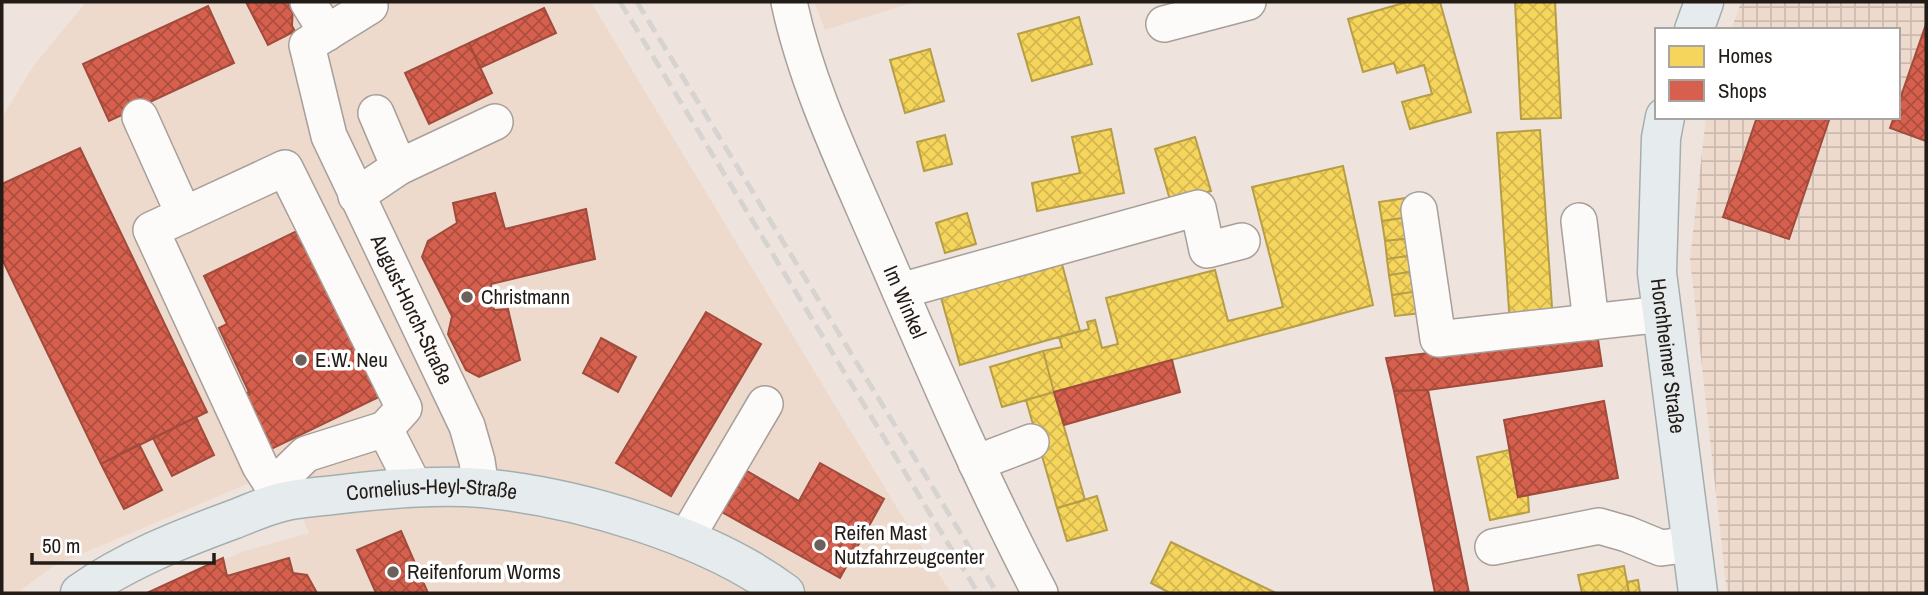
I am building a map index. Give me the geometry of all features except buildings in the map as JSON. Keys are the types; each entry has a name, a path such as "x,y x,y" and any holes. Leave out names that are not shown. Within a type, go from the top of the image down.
{"main road":[{"path":"1695,28 1704,2"},
{"name":"Horchheimer Straße","path":"1665,119 1661,138 1657,273 1698,593"},
{"name":"Cornelius-Heyl-Straße","path":"80,593 135,559 277,494 415,488 481,488 538,496 632,520 685,540 739,565 785,593"}],"street":[{"path":"308,2 327,33 370,6"},
{"name":"Im Winkel","path":"789,2 806,64 939,386 1040,593"},
{"path":"1164,24 1235,4"},
{"name":"August-Horch-Straße","path":"327,33 307,45 329,136 467,426 481,488"},
{"path":"376,113 399,167"},
{"path":"140,117 184,215"},
{"path":"356,196 399,167 495,122"},
{"path":"285,168 404,408 385,429 306,454 277,494 260,466 151,230 285,168"},
{"path":"900,291 1198,208 1207,250 1242,242"},
{"path":"1419,210 1438,339 1662,314"},
{"path":"1579,220 1591,322"},
{"path":"685,540 765,404"},
{"path":"385,429 415,488"},
{"path":"976,463 1031,442"},
{"path":"1493,547 1599,526 1661,548 1691,544"}],"shaded area":[{"path":"86,2 591,2 951,593 150,593 244,551 309,533 281,470 55,565 17,593 2,593 2,117 34,65"},
{"path":"814,2 915,2 825,30"},
{"path":"1741,2 1926,2 1926,593 1727,593 1690,259 1706,119 1900,119 1900,28 1732,28"}],"railway":[{"path":"620,2 978,593"},
{"path":"637,2 997,593"}],"place":[{"name":"Christmann","path":"467,297"},
{"name":"E.W. Neu","path":"301,360"},
{"name":"Reifen Mast Nutzfahrzeugcenter","path":"820,545"},
{"name":"Reifenforum Worms","path":"393,572"}]}
